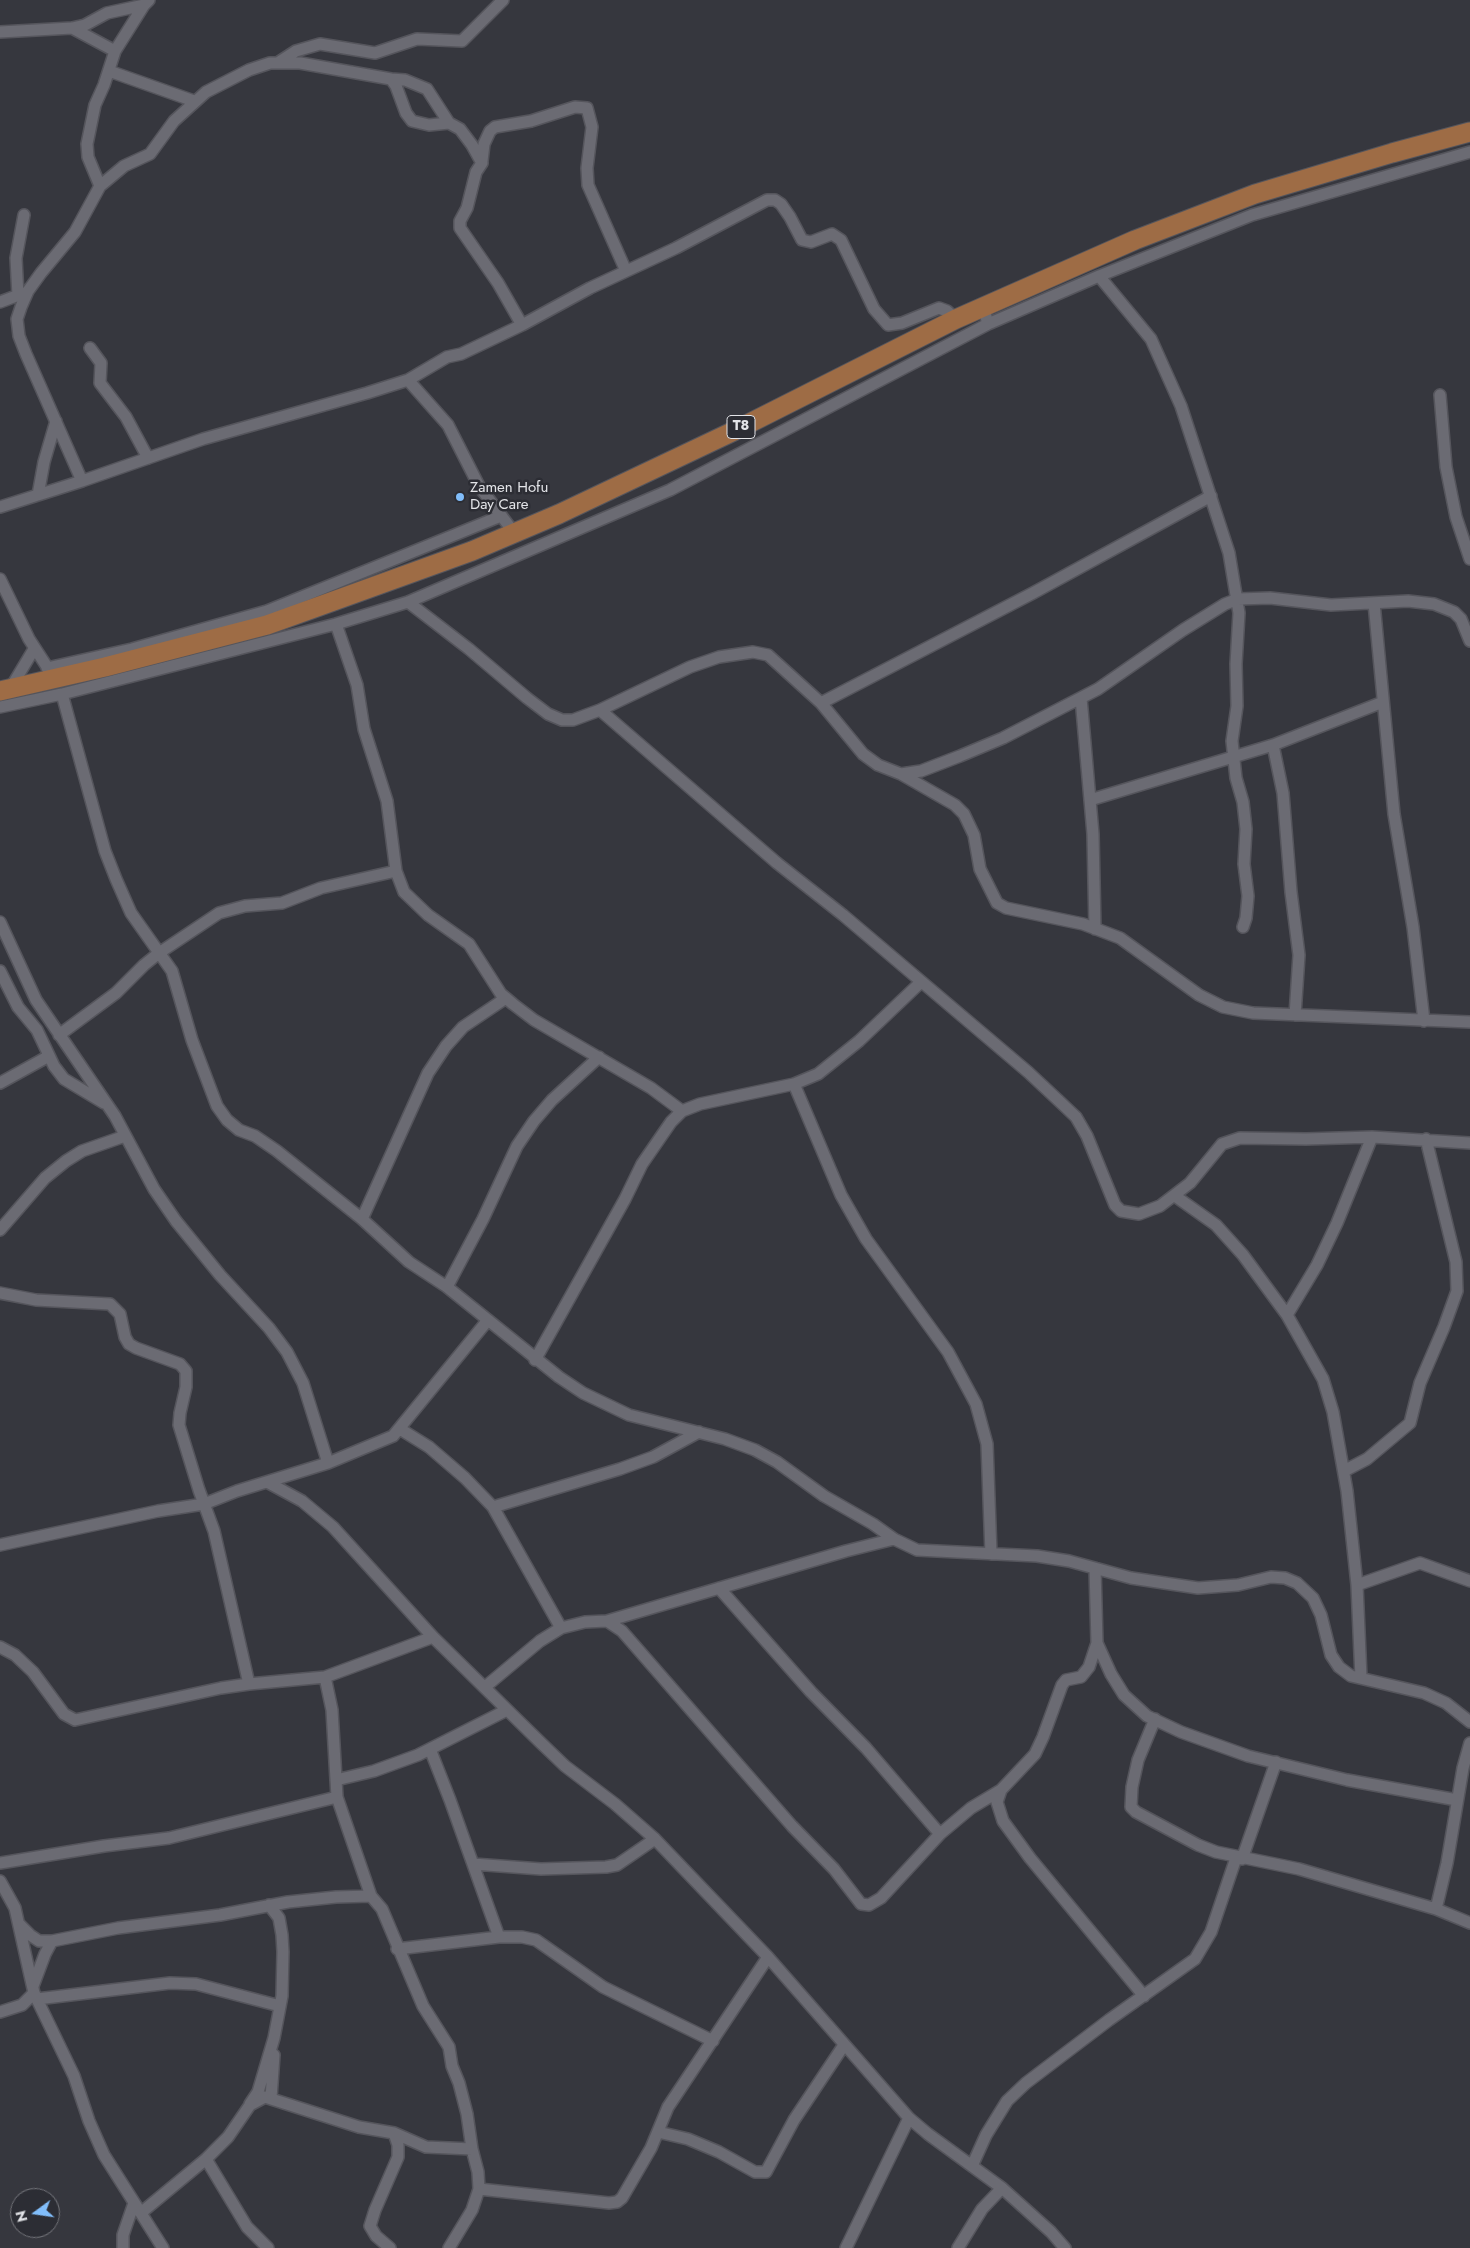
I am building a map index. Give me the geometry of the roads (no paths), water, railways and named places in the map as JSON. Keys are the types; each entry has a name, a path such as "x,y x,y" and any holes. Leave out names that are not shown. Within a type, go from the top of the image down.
{"main road":[{"name":"T8","path":"5,690 54,680 267,625 472,552 515,534 734,431 956,319 986,315 1167,227 1255,194 1392,152 1470,132"}],"street":[{"path":"278,63 296,51 320,44 375,53 417,39 462,41 503,0"},
{"path":"0,32 72,28 85,25 107,13 147,2"},
{"path":"100,186 88,157 87,144 95,104 115,51 147,2"},
{"path":"72,28 115,51"},
{"path":"0,302 23,294 75,232 100,186 124,166 150,154 174,121 194,101 231,78 256,68 278,63 300,63 405,80 427,89 449,123 460,129 472,144 482,163"},
{"path":"109,71 194,101"},
{"path":"391,78 406,112 412,120 429,126 449,123"},
{"path":"522,325 498,283 460,228 460,221 468,208 476,172 482,163 484,144 490,131 495,127 531,121 575,108 587,108 592,127 587,168 588,185 626,271"},
{"path":"54,680 336,624 408,602 670,490 986,315 1099,276 1252,215 1470,152"},
{"path":"0,508 203,438 408,380 447,357 461,354 522,325 765,202 775,200 790,217 802,240 811,242 832,234 841,240 874,309 888,325 902,324 939,308 947,311 956,319"},
{"path":"24,215 16,258 23,294 17,320 19,336 35,378 82,481"},
{"path":"1099,276 1151,339 1181,406 1228,552 1238,599 1237,706 1232,741 1236,778 1243,802 1246,829 1244,864 1248,896 1246,918 1243,927"},
{"path":"90,348 101,363 100,383 134,429 148,458"},
{"path":"408,380 448,425 480,486 515,534"},
{"path":"1440,395 1446,468 1456,517 1470,559"},
{"path":"38,495 44,462 56,421"},
{"path":"821,702 1033,593 1211,496"},
{"path":"0,706 54,680 132,649 267,611 501,516"},
{"path":"0,579 34,649 54,680 105,851 116,879 131,913 172,972 192,1040 217,1106 227,1120 239,1130 255,1136 277,1151 362,1219 409,1262 447,1287 536,1360 583,1393 603,1404 630,1415 699,1432 755,1450 894,1539 917,1550 1037,1556 1069,1561 1131,1578 1198,1588 1238,1585 1271,1577 1285,1578 1297,1583 1312,1598 1321,1615 1331,1655 1339,1668 1351,1676 1424,1692 1446,1703 1470,1722"},
{"path":"900,774 921,771 960,756 1003,738 1082,698 1207,615 1238,599 1270,598 1331,605 1408,601 1434,604 1454,612 1466,629 1470,641"},
{"path":"408,602 548,714 562,720 573,720 600,710 690,668 719,657 753,652 768,655 821,702 863,754 878,765 900,774 955,805 964,814 974,835 980,868 997,903 1006,908 1083,924 1120,938 1199,995 1223,1007 1253,1013 1470,1022"},
{"path":"1374,603 1394,814 1414,927 1424,1021"},
{"path":"1466,629 1470,618"},
{"path":"336,624 357,685 364,729 387,801 399,883 411,900 469,944 501,994 534,1020 651,1088 682,1111"},
{"path":"5,690 34,649"},
{"path":"1082,698 1090,800 1096,929"},
{"path":"1090,800 1273,745 1383,702"},
{"path":"600,710 776,863 843,915 1028,1072 1076,1117 1087,1136 1115,1205 1121,1211 1139,1214 1160,1206 1190,1183 1215,1150 1229,1141 1240,1138 1372,1137 1470,1143"},
{"path":"1273,745 1284,801 1291,892 1299,955 1296,1015"},
{"path":"59,1035 116,993 144,965 160,953 204,922 231,908 282,902 321,888 396,870"},
{"path":"0,922 36,1000 106,1104 154,1190 176,1221 288,1352 303,1384 328,1463"},
{"path":"0,971 14,999 37,1030 49,1056 64,1079 106,1104"},
{"path":"536,1360 625,1199 642,1164 671,1122 682,1111 722,1098 794,1084 818,1074 833,1064 921,982"},
{"path":"362,1219 428,1073 446,1046 463,1027 506,998"},
{"path":"0,1083 49,1056"},
{"path":"447,1287 523,1138 552,1100 599,1057"},
{"path":"794,1084 841,1195 876,1253 948,1352 976,1404 988,1444 992,1554"},
{"path":"0,1230 41,1181 66,1161 82,1151 125,1136"},
{"path":"1287,1315 1317,1264 1337,1223 1372,1137"},
{"path":"1344,1472 1367,1460 1410,1423 1420,1383 1457,1291 1456,1262 1426,1139"},
{"path":"1175,1196 1216,1224 1243,1255 1287,1315 1323,1379 1333,1412 1344,1472 1357,1585 1361,1678"},
{"path":"0,1293 36,1300 110,1304 120,1314 125,1337 129,1344 180,1364 186,1372 186,1386 179,1425 214,1531 249,1684"},
{"path":"0,1545 77,1527 204,1504 328,1463 393,1436 488,1320"},
{"path":"400,1429 429,1447 465,1478 493,1508 561,1628"},
{"path":"493,1508 653,1457 699,1432"},
{"path":"267,1482 302,1501 333,1527 433,1637 565,1766 615,1804 655,1839 768,1957 909,2118 1002,2188 1051,2232 1065,2248"},
{"path":"486,1687 540,1641 561,1628 585,1622 607,1621 894,1539"},
{"path":"1357,1585 1420,1563 1470,1581"},
{"path":"1095,1568 1097,1643 1111,1674 1124,1695 1148,1716 1181,1732 1248,1756 1347,1780 1458,1800"},
{"path":"720,1588 811,1692 866,1748 940,1834"},
{"path":"607,1621 622,1631 792,1826 834,1869 860,1904 869,1905 881,1898 940,1834 971,1808 1001,1790 1034,1754 1043,1737 1062,1685 1066,1680 1081,1677 1085,1673 1097,1643"},
{"path":"0,1647 15,1655 33,1672 64,1714 75,1720 192,1694 249,1684 324,1677 433,1637"},
{"path":"324,1677 332,1710 337,1797 371,1896 382,1908 423,2006 449,2047 452,2066 459,2083 467,2114 472,2149 478,2172 479,2189 472,2210 449,2248"},
{"path":"336,1780 374,1770 430,1749 508,1710"},
{"path":"1155,1719 1138,1760 1132,1787 1131,1807 1136,1812 1198,1845 1239,1858 1299,1869 1436,1909 1470,1923"},
{"path":"1436,1909 1447,1863 1464,1760 1470,1743"},
{"path":"430,1749 499,1937"},
{"path":"972,2166 986,2135 1007,2101 1026,2083 1188,1964 1201,1951 1211,1932 1276,1762"},
{"path":"1001,1790 997,1802 1003,1821 1030,1858 1144,1996"},
{"path":"0,1863 104,1846 169,1838 337,1797"},
{"path":"473,1864 541,1869 606,1867 617,1865 655,1839"},
{"path":"0,1881 15,1908 36,1997 74,2076 89,2121 104,2155 134,2203 142,2212 163,2248"},
{"path":"20,1925 30,1935 40,1941 52,1941 118,1928 196,1919 288,1902 336,1896 371,1896"},
{"path":"279,1918 288,1902"},
{"path":"142,2212 206,2159 228,2136 258,2092 274,2038 284,1974 279,1918 269,1905"},
{"path":"398,1949 499,1937 522,1937 536,1940 603,1987 713,2041"},
{"path":"36,1997 45,1954 52,1941"},
{"path":"479,2189 617,2202 627,2192 658,2132 668,2107 768,1957"},
{"path":"0,2012 22,2005 36,1997 170,1983 196,1984 280,2006"},
{"path":"271,2098 274,2038"},
{"path":"658,2132 688,2139 718,2152 755,2172 766,2172 770,2168 794,2120 844,2045"},
{"path":"250,2105 256,2100 271,2098 359,2127 394,2133 426,2146 472,2149"},
{"path":"846,2248 909,2118"},
{"path":"390,2248 376,2236 370,2226 398,2157 398,2145 394,2133"},
{"path":"206,2159 247,2227 268,2248"},
{"path":"958,2248 982,2209 1002,2188"},
{"path":"123,2248 124,2235 134,2203"}],"place":[{"name":"Zamen Hofu Day Care","path":"460,497"}]}
